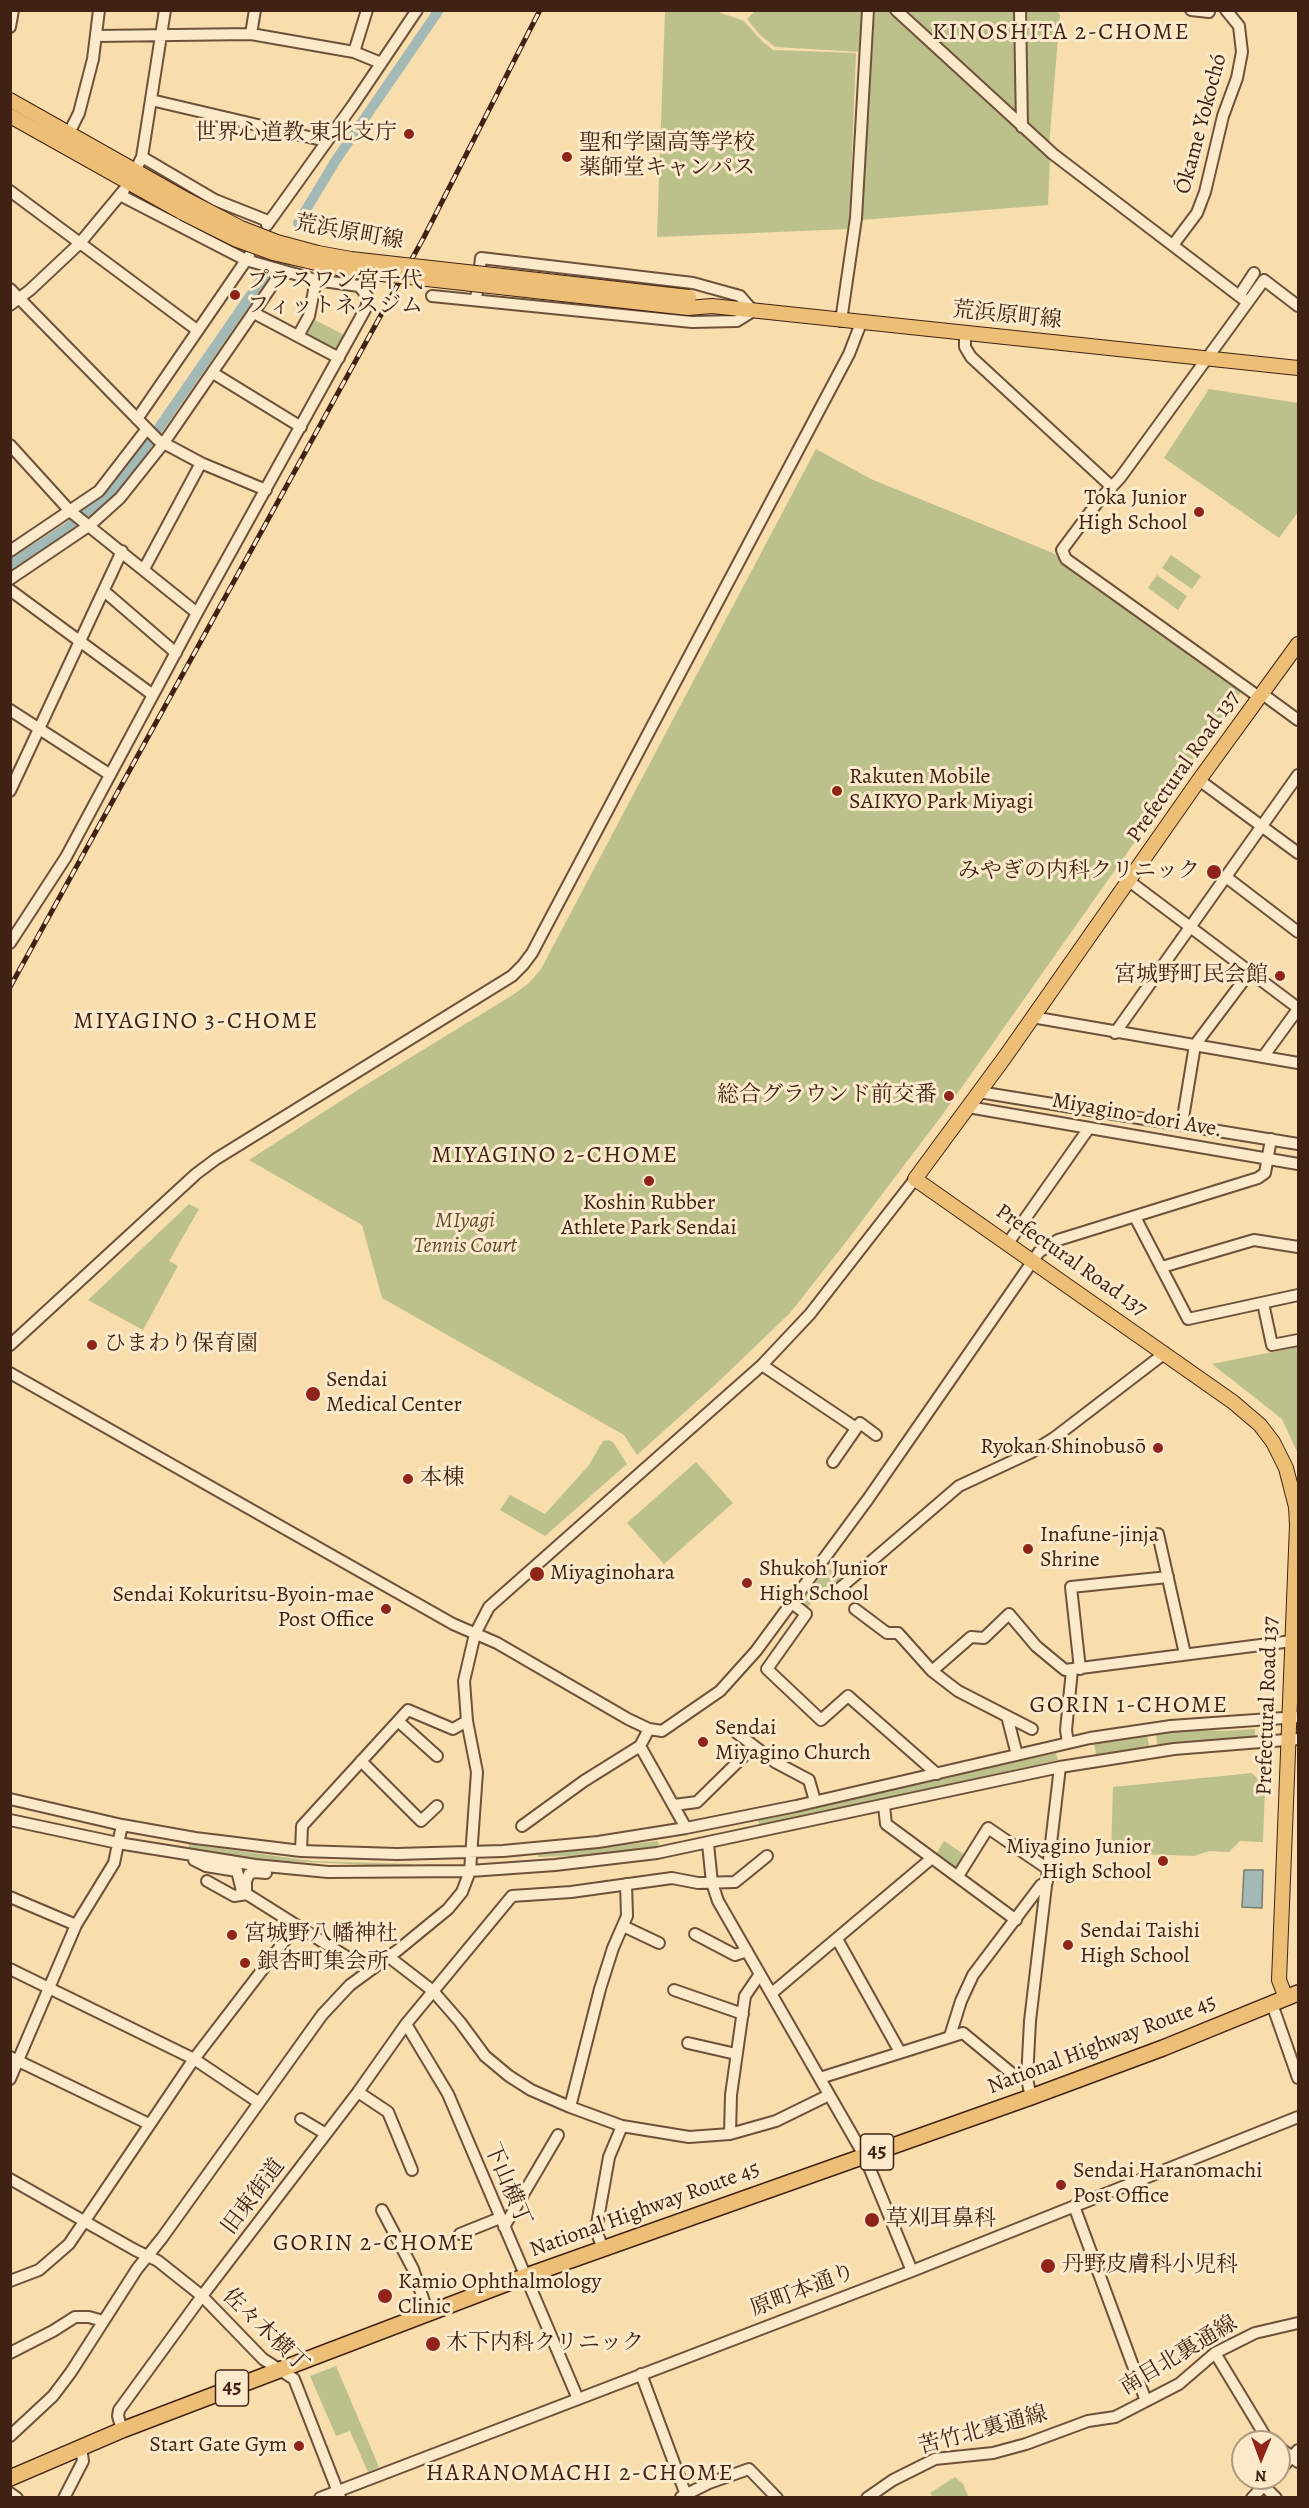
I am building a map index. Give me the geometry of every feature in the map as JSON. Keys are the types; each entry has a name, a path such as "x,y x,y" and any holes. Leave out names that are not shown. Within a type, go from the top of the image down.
{"highway":[{"name":"National Highway Route 45","path":"10,2478 122,2430 526,2276 1031,2097 1286,1999"}],"main road":[{"name":"荒浜原町線","path":"10,100 136,171 186,207"},
{"name":"荒浜原町線","path":"10,116 124,190 186,207 277,242 318,253 753,311 1299,368"},
{"name":"Prefectural Road 137","path":"1286,1999 1279,1980 1294,1739 1292,1641 1296,1520 1292,1487 1286,1468 1273,1442 1260,1425 1233,1402 915,1179 1129,882 1260,695 1299,644"}],"street":[{"path":"11,26 13,10"},
{"path":"69,133 79,113 93,59 99,10"},
{"path":"15,301 80,243 124,190 136,171 142,157 165,10"},
{"path":"252,34 255,10"},
{"path":"142,157 215,200 268,223 417,10"},
{"path":"840,321 856,218 868,10"},
{"path":"896,10 1053,154 1243,299"},
{"path":"1020,10 1022,128"},
{"path":"1191,10 1209,12 1209,10"},
{"name":"Ókame Yokochó","path":"1173,244 1197,213 1205,192 1222,116 1237,78 1242,52 1239,26 1226,10"},
{"path":"354,52 366,11"},
{"path":"97,36 252,34 354,52 381,63"},
{"path":"151,100 326,141"},
{"path":"10,943 66,857 197,613 366,310 367,296 359,286 316,280 282,271 248,258 124,190"},
{"path":"10,191 198,330"},
{"path":"432,296 692,322 737,321 753,311 740,296 693,283 479,257 476,300"},
{"path":"137,419 248,258"},
{"path":"10,551 120,498 163,444 282,271"},
{"path":"1254,273 1243,299 1206,358 1112,487 1063,547 1064,557 1299,720"},
{"path":"298,336 309,316 316,280"},
{"path":"1243,299 1264,280 1299,306"},
{"path":"10,288 15,301 163,444 201,463 266,490"},
{"path":"254,314 339,358"},
{"path":"10,1346 195,1174 512,976 523,965 532,953 849,354 861,323"},
{"path":"964,333 965,347 971,357 1112,487"},
{"path":"213,373 301,427"},
{"path":"10,579 80,518 146,430"},
{"path":"10,445 80,518 197,613"},
{"path":"144,569 201,463"},
{"path":"10,791 122,551"},
{"path":"10,590 153,695"},
{"path":"104,591 176,653"},
{"path":"10,710 110,774"},
{"path":"1115,1033 1298,776"},
{"path":"1199,780 1299,853"},
{"path":"1226,877 1299,932"},
{"path":"1129,882 1299,1009 1263,1057"},
{"path":"1182,1124 1195,1045 1250,972"},
{"path":"1032,1017 1299,1063"},
{"name":"Miyagino-dori Ave.","path":"979,1092 1299,1144"},
{"name":"Miyagino-dori Ave.","path":"968,1107 1299,1164"},
{"path":"1008,1243 1089,1128"},
{"path":"11,1374 453,1624 497,1643 649,1729 662,1731 720,1691 756,1651 868,1499 1032,1259 1048,1244 1058,1240 1258,1178 1265,1173 1271,1139"},
{"path":"10,2436 53,2396 71,2372 147,2256 322,2015 350,1985 448,1909 462,1892 470,1871 477,1772 467,1721 464,1681 475,1634 489,1607 762,1365 810,1314 915,1179"},
{"path":"1135,1217 1188,1319 1299,1295"},
{"path":"1162,1267 1254,1240 1299,1247"},
{"path":"1263,1303 1272,1346 1299,1340"},
{"path":"832,1595 959,1486 1030,1453 1054,1438 1165,1353"},
{"path":"762,1365 856,1428"},
{"path":"833,1462 860,1423 876,1435"},
{"path":"1158,1533 1185,1654"},
{"path":"1068,1743 1066,1730 1076,1670 1071,1587 1168,1577"},
{"path":"792,1603 806,1614 767,1669 821,1720 848,1696 937,1774"},
{"path":"855,1609 887,1634 898,1633 932,1671 966,1696 1032,1729"},
{"path":"932,1671 971,1637 984,1638 1009,1614 1054,1664 1065,1670 1292,1641"},
{"path":"301,1851 302,1826 408,1710 453,1729 467,1721"},
{"path":"1007,1716 1017,1755"},
{"path":"10,1799 122,1825 195,1838 301,1851 397,1854 471,1852 598,1842 686,1828 937,1774 1068,1743 1171,1726 1294,1717"},
{"path":"398,1721 437,1756"},
{"path":"522,1826 584,1781 640,1746 649,1729"},
{"path":"737,1733 775,1762 809,1780 815,1801"},
{"path":"247,1894 247,1876 254,1872 294,1876 328,1872 470,1871 609,1860 708,1844 1060,1767 1174,1749 1294,1739"},
{"path":"640,1746 686,1828"},
{"path":"674,1805 697,1802 754,1746"},
{"path":"361,1761 421,1821 437,1806"},
{"path":"1031,2097 1027,2079 1030,2021 1060,1767"},
{"path":"884,1806 886,1824 1016,1920"},
{"path":"10,1820 185,1856 328,1872"},
{"path":"10,2079 14,2059 50,1988 76,1926 114,1863 122,1825"},
{"path":"958,1876 988,1828 1048,1869"},
{"path":"708,1844 712,1882 718,1901 865,2157 912,2271"},
{"path":"185,1856 206,1866 237,1871 242,1891 369,1971"},
{"name":"旧東街道","path":"122,2430 118,2416 119,2410 202,2296 358,2092 406,2024 512,1896 571,1892 672,1878 698,1883 735,1882 767,1856"},
{"path":"772,1993 932,1858"},
{"path":"207,1881 234,1896 247,1894"},
{"path":"950,2036 961,2001 973,1975 1041,1885 1047,1882"},
{"path":"570,2107 612,1948 627,1916 626,1884"},
{"path":"10,1897 76,1926"},
{"path":"10,2282 39,2270 55,2258 86,2222 149,2124 194,2060 296,1926"},
{"path":"623,1926 659,1942"},
{"path":"695,1934 735,1955 747,1951"},
{"path":"837,1939 900,2052"},
{"path":"389,1956 433,1991 485,2056 531,2090 622,2126 689,2137 730,2134 776,2121 829,2095"},
{"path":"10,1969 194,2060 258,2102"},
{"path":"730,2134 731,2096 745,1996 760,1974"},
{"path":"674,1990 743,2014"},
{"path":"1286,1999 1299,2078"},
{"name":"下山横丁","path":"406,2024 447,2094 578,2399"},
{"path":"820,2078 963,2033 1015,2076 1027,2079"},
{"path":"688,2043 736,2054"},
{"path":"14,2059 149,2124"},
{"path":"358,2092 388,2112 412,2170"},
{"name":"原町本通り","path":"320,2498 339,2494 641,2374 912,2271 1299,2117"},
{"path":"301,2119 326,2134"},
{"path":"603,2248 596,2230 609,2157 622,2126"},
{"path":"460,2234 502,2222 558,2135"},
{"name":"佐々木横丁","path":"10,2179 158,2261 202,2296 263,2359 294,2379 339,2494"},
{"path":"1074,2206 1146,2401"},
{"path":"382,2210 413,2269 428,2313"},
{"path":"10,2353 75,2317 89,2317 103,2321"},
{"name":"南目北裏通線","path":"1115,2417 1179,2384 1215,2353 1255,2333 1299,2323"},
{"path":"1215,2353 1262,2430"},
{"path":"641,2374 683,2496 709,2483 749,2469 777,2498"},
{"name":"苦竹北裏通線","path":"867,2498 893,2480 935,2459 993,2453 1026,2444 1088,2421 1115,2417"},
{"path":"64,2498 83,2461 81,2447"},
{"path":"10,2493 17,2498"}],"green space":[{"path":"665,11 716,11 744,21 773,50 856,53 849,229 657,237"},
{"path":"755,11 865,11 861,52 775,47 760,35 747,19"},
{"path":"875,11 889,11 1050,158 1048,205 861,220"},
{"path":"908,11 1015,11 1020,121"},
{"path":"1024,11 1057,11 1060,14 1049,146 1027,125"},
{"path":"313,319 344,335 337,350 332,351 306,337 305,332"},
{"path":"1209,389 1298,403 1298,512 1279,538 1164,458"},
{"name":"MIyagi Tennis Court","path":"816,449 871,479 1053,553 1242,690 943,1114 790,1313 637,1455 624,1435 382,1298 362,1225 249,1160 511,996 529,983 541,969"},
{"path":"1171,555 1201,576 1192,589 1162,568"},
{"path":"1157,575 1187,596 1178,610 1148,588"},
{"path":"189,1204 199,1209 169,1261 178,1266 143,1330 88,1300"},
{"path":"1298,1347 1298,1454 1282,1419 1212,1364"},
{"path":"603,1441 613,1442 627,1464 545,1536 500,1510 510,1495 545,1514 589,1465"},
{"path":"696,1462 733,1503 664,1564 627,1523"},
{"path":"830,1569 843,1581 815,1598 808,1607 804,1607 803,1599 824,1572"},
{"path":"1181,1729 1223,1731 1255,1729 1255,1736 1157,1745 1156,1733"},
{"path":"1147,1734 1149,1746 1096,1755 1094,1743"},
{"path":"1056,1753 1058,1760 760,1827 758,1820"},
{"path":"1252,1773 1265,1787 1263,1842 1240,1841 1229,1852 1209,1851 1194,1856 1111,1853 1113,1787"},
{"path":"658,1841 659,1847 604,1855 538,1857 538,1855"},
{"path":"944,1841 968,1857 957,1872 934,1857"},
{"path":"189,1844 312,1861 412,1864 412,1867 266,1860 188,1851"},
{"path":"336,2366 379,2467 368,2472 350,2431 336,2436 310,2376"},
{"path":"955,2477 963,2484 968,2496 933,2497 930,2493"}],"water":[{"path":"1244,1870 1263,1870 1262,1908 1242,1907"}],"waterway":[{"path":"298,223 336,160 439,10"},
{"path":"158,429 266,273"},
{"path":"10,565 67,528 111,494 151,439"}],"railway":[{"path":"10,987 424,237 540,10"}],"place":[{"name":"世界心道教 東北支庁","path":"409,134"},
{"name":"聖和学園高等学校 薬師堂キャンパス","path":"567,157"},
{"name":"プラスワン宮千代 フィットネスジム","path":"235,295"},
{"name":"Toka Junior High School","path":"1199,512"},
{"name":"Rakuten Mobile SAIKYO Park Miyagi","path":"837,791"},
{"name":"みやぎの内科クリニック","path":"1214,872"},
{"name":"宮城野町民会館","path":"1280,976"},
{"name":"総合グラウンド前交番","path":"949,1096"},
{"name":"Koshin Rubber Athlete Park Sendai","path":"649,1181"},
{"name":"ひまわり保育園","path":"92,1345"},
{"name":"Sendai Medical Center","path":"313,1394"},
{"name":"Ryokan Shinobusō","path":"1158,1448"},
{"name":"本棟","path":"408,1479"},
{"name":"Inafune-jinja Shrine","path":"1028,1549"},
{"name":"Miyaginohara","path":"537,1574"},
{"name":"Shukoh Junior High School","path":"747,1583"},
{"name":"Sendai Kokuritsu-Byoin-mae Post Office","path":"386,1609"},
{"name":"Sendai Miyagino Church","path":"703,1742"},
{"name":"Miyagino Junior High School","path":"1163,1861"},
{"name":"宮城野八幡神社","path":"232,1935"},
{"name":"Sendai Taishi High School","path":"1068,1945"},
{"name":"銀杏町集会所","path":"245,1963"},
{"name":"Sendai Haranomachi Post Office","path":"1061,2185"},
{"name":"草刈耳鼻科","path":"872,2220"},
{"name":"丹野皮膚科小児科","path":"1048,2266"},
{"name":"Kamio Ophthalmology Clinic","path":"385,2296"},
{"name":"木下内科クリニック","path":"433,2344"},
{"name":"Start Gate Gym","path":"299,2446"}],"district":[{"name":"KINOSHITA 2-CHOME","path":"1061,33"},
{"name":"MIYAGINO 3-CHOME","path":"196,1022"},
{"name":"MIYAGINO 2-CHOME","path":"555,1156"},
{"name":"GORIN 1-CHOME","path":"1129,1706"},
{"name":"GORIN 2-CHOME","path":"374,2244"},
{"name":"HARANOMACHI 2-CHOME","path":"580,2474"}]}
